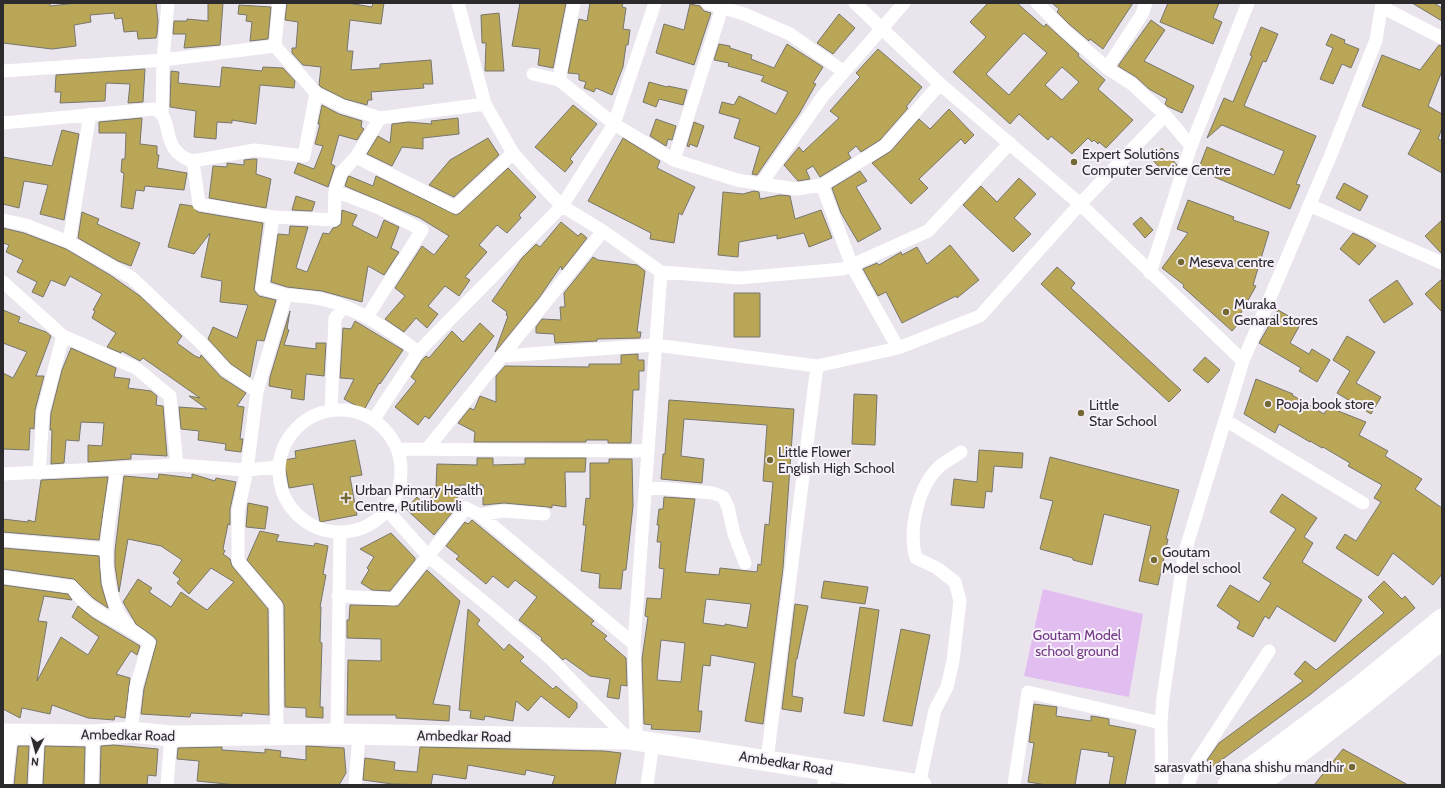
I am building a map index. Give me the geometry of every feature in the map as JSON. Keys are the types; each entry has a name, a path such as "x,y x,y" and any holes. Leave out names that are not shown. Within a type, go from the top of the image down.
{"main road":[{"path":"1228,785 1359,687 1442,619"},
{"path":"1258,785 1370,699 1442,639"},
{"name":"Ambedkar Road","path":"7,734 38,733 92,735 131,732 171,736 277,736 337,734 639,740 767,760 825,777 918,785"}],"street":[{"path":"162,115 163,60 168,3"},
{"path":"279,3 274,46 316,93 342,106 380,118 485,104"},
{"path":"458,3 485,104 514,152 533,176 562,206 603,231 661,272 739,278 843,270 928,231 1010,143"},
{"path":"466,36 467,3"},
{"path":"559,80 574,3"},
{"path":"374,419 418,352 562,206 614,124 655,3"},
{"path":"707,3 722,8 746,9 790,34 844,72"},
{"path":"855,3 882,27 940,84 1080,204 1150,273 1243,360"},
{"path":"761,184 823,96 904,3"},
{"path":"1037,3 1064,30 1107,68 1132,84 1165,115 1191,146"},
{"path":"1107,68 1142,14 1146,3"},
{"path":"1150,273 1191,146 1248,3"},
{"path":"1162,785 1161,723 1163,698 1184,555 1243,360 1332,152 1376,40 1382,5 1442,38"},
{"path":"674,160 722,8"},
{"path":"3,70 163,60 274,46"},
{"path":"533,74 559,80 614,124 674,160 737,180 798,189 822,185 885,146 940,84"},
{"path":"3,122 148,109 158,110 162,115 174,150 182,158 193,161 255,150 304,156 316,93"},
{"path":"69,242 90,114"},
{"path":"503,356 656,345 818,366 898,348 980,316 1080,204 1165,115"},
{"path":"193,161 199,204 272,217 334,220 334,191 341,173 356,157 380,118"},
{"path":"356,157 455,207 514,152"},
{"path":"822,185 852,266 898,348"},
{"path":"334,191 379,208 422,230 367,317"},
{"path":"1309,205 1442,263"},
{"path":"272,217 262,288 286,295 326,300 367,317"},
{"path":"3,220 26,226 69,242 132,278 201,343 226,370 257,391"},
{"path":"427,449 603,231"},
{"path":"647,785 639,740 634,644 661,272"},
{"path":"3,282 63,336 136,368 170,396 177,465"},
{"path":"277,736 276,606 238,561 238,511 247,470 257,391 286,295"},
{"path":"331,410 335,318 344,307 367,317 418,352"},
{"path":"39,473 43,412 63,336"},
{"path":"767,760 818,366"},
{"path":"331,410 349,410 374,419 388,432 398,449 401,465 401,481 396,497 387,510 373,522 357,529 340,532 320,529 302,519 289,505 280,487 278,467 282,448 291,432 305,419 331,410"},
{"path":"1225,420 1363,503"},
{"path":"398,449 648,451"},
{"path":"918,785 935,710 947,687 953,661 960,601 955,582 938,568 916,558 912,546 912,526 923,491 940,466 961,452"},
{"path":"3,474 177,465 247,470 278,467"},
{"path":"117,469 106,549 107,581 120,618 149,643 136,687 131,732"},
{"path":"646,487 713,493 722,497 728,507 734,534 745,563"},
{"path":"338,596 394,599 429,557 466,508 480,515 634,644"},
{"path":"387,510 429,557 550,658 639,740"},
{"path":"480,515 503,511 544,514"},
{"path":"337,734 340,532"},
{"path":"3,540 106,549"},
{"path":"3,577 72,587 78,598 137,632"},
{"path":"1188,785 1196,763 1269,651"},
{"path":"1014,785 1028,692 1161,723"},
{"path":"35,785 38,733"},
{"path":"6,785 7,734"},
{"path":"92,735 92,785"},
{"path":"355,785 359,735"},
{"path":"167,785 171,736"}],"green space":[{"name":"Goutam Model school ground","path":"1043,589 1143,614 1129,697 1024,676"}],"building":[{"path":"3,3 50,3 50,6 77,3 156,3 158,21 157,34 156,38 138,39 137,31 124,32 122,18 115,19 114,13 90,15 91,22 74,25 76,46 52,49 3,43"},
{"path":"208,3 223,3 220,45 184,48 186,34 173,34 174,21 187,21 187,19 208,21"},
{"path":"287,3 348,3 372,7 373,3 384,3 381,24 350,20 347,51 353,51 351,70 380,68 380,64 431,60 433,84 423,84 424,88 371,92 372,100 368,100 367,105 345,99 321,87 319,85 321,67 303,65 292,53 292,48 296,48 298,22 285,20"},
{"path":"520,3 566,3 553,68 538,65 540,49 512,46"},
{"path":"590,3 623,3 622,7 626,8 623,29 630,30 628,45 626,45 623,67 612,95 596,88 594,92 584,88 586,82 579,80 579,74 568,73 579,19 587,21"},
{"path":"988,3 1017,3 1044,27 1046,24 1105,80 1098,89 1133,120 1106,148 1099,142 1098,144 1094,140 1092,142 1088,138 1072,154 1051,136 1048,140 1019,114 1010,124 953,72 986,37 970,22","holes":["1024,33 1047,53 1009,95 986,74","1062,67 1079,82 1062,100 1045,85"]},
{"path":"1052,3 1133,3 1103,49 1090,39 1089,41 1069,24 1057,12 1059,9"},
{"path":"1168,3 1219,3 1213,18 1222,22 1213,44 1160,22"},
{"path":"1412,3 1434,3 1442,8 1442,21"},
{"path":"690,4 700,6 704,11 711,13 694,65 656,53 664,24 684,30"},
{"path":"239,5 271,7 268,39 250,41 252,22 246,21 247,15 238,14"},
{"path":"499,13 504,71 485,71 486,43 482,43 481,15"},
{"path":"839,14 855,28 833,54 817,43"},
{"path":"1151,20 1165,30 1144,61 1194,86 1182,113 1167,106 1165,104 1167,99 1149,89 1136,77 1118,66"},
{"path":"1261,27 1278,34 1266,62 1263,61 1244,106 1316,136 1296,184 1300,185 1290,209 1198,170 1207,147 1274,175 1284,151 1222,125 1207,138 1224,98 1233,102 1252,56 1250,55"},
{"path":"1331,34 1345,40 1344,43 1359,49 1351,68 1342,64 1333,84 1320,79 1333,48 1326,45"},
{"path":"719,44 730,46 730,48 752,55 751,59 774,68 787,44 823,67 813,83 816,84 799,114 757,175 752,174 760,147 734,138 740,119 719,113 722,102 734,105 739,96 776,114 788,92 761,81 764,76 728,66 729,63 714,60"},
{"path":"1439,45 1442,46 1442,71 1428,106 1442,114 1442,128 1438,139 1442,141 1442,173 1408,154 1421,130 1362,106 1382,55 1420,70"},
{"path":"878,49 922,87 906,107 908,108 880,140 861,152 856,146 848,153 851,158 820,177 813,166 806,170 810,179 798,181 784,165 799,147 803,152 839,118 830,111 860,77 856,73"},
{"path":"222,67 262,71 263,67 283,68 295,81 294,88 260,85 256,124 232,120 232,123 217,122 216,139 194,137 196,111 170,107 171,71 179,72 178,83 220,87"},
{"path":"145,69 143,102 128,103 130,84 106,83 105,101 60,103 61,92 55,92 56,75"},
{"path":"649,82 687,90 683,105 659,99 656,107 643,102"},
{"path":"322,105 339,114 362,121 361,127 364,129 357,140 339,135 331,164 335,166 328,187 294,173 298,163 314,169 323,146 315,144 320,124 318,124"},
{"path":"573,105 597,124 570,159 573,162 565,172 535,147"},
{"path":"949,109 974,135 965,144 961,139 919,179 928,188 911,204 872,163 891,151 919,119 930,129"},
{"path":"142,118 140,144 157,146 157,155 159,155 157,168 187,173 184,190 145,186 144,191 136,190 133,209 121,207 124,173 121,172 122,159 125,159 126,133 99,133 99,122"},
{"path":"458,118 459,134 423,138 423,149 402,147 392,166 367,154 378,136 390,143 392,124 408,122 432,124 431,121"},
{"path":"656,119 676,126 672,140 668,139 666,146 650,136"},
{"path":"694,122 704,126 697,147 690,144 689,147 687,146"},
{"path":"62,130 79,134 64,220 40,214 48,185 24,181 19,208 3,204 3,157 52,166"},
{"path":"488,138 499,155 454,197 429,185 450,160"},
{"path":"623,138 660,161 657,168 695,187 682,215 679,213 674,243 650,239 651,233 588,201"},
{"path":"1162,148 1177,165 1166,175 1151,158"},
{"path":"257,159 256,174 271,179 266,208 209,198 213,166 227,167 227,163 244,165 244,160"},
{"path":"508,168 536,197 519,215 521,218 507,233 497,225 479,245 487,252 465,277 470,280 459,296 445,286 428,306 438,314 427,328 416,318 404,332 385,319 405,296 395,288 422,246 434,255 449,236 420,218 345,186 348,177 349,176 373,186 376,176 456,215"},
{"path":"860,171 867,181 856,187 881,229 858,242 841,213 832,188"},
{"path":"1019,178 1036,194 1014,218 1031,234 1013,252 963,205 981,186 997,202"},
{"path":"1344,183 1368,196 1360,211 1336,198"},
{"path":"754,191 759,192 760,199 780,195 790,196 795,219 821,210 832,238 809,247 804,233 777,239 777,235 739,242 738,257 718,255 723,192 743,194"},
{"path":"296,196 315,202 312,211 292,210"},
{"path":"1188,200 1234,217 1233,220 1269,232 1253,285 1256,286 1237,320 1240,322 1232,331 1183,287 1184,285 1162,268 1188,233 1177,229"},
{"path":"180,204 192,206 198,212 263,223 254,290 259,296 276,300 264,341 257,340 250,377 231,364 208,339 213,327 237,338 248,305 220,302 222,281 201,277 210,233 194,254 168,247"},
{"path":"342,210 357,215 352,225 377,238 384,220 399,227 391,248 399,252 384,275 368,266 362,302 322,291 287,287 271,282 278,234 289,235 290,226 308,227 296,268 307,272 323,233 329,234 333,228 341,224"},
{"path":"82,212 99,219 97,224 140,243 131,266 118,261 78,238"},
{"path":"1141,217 1153,230 1145,238 1133,224"},
{"path":"1442,220 1442,254 1425,236"},
{"path":"561,222 578,236 581,233 587,238 562,270 561,266 539,298 495,352 508,316 506,315 507,312 492,301 522,258 536,244 540,247"},
{"path":"3,228 24,233 66,249 110,275 140,296 182,336 177,343 195,356 200,358 201,355 221,377 246,393 237,406 244,407 240,439 243,439 241,452 225,450 226,444 198,440 199,431 181,429 179,407 207,409 189,396 200,398 143,358 140,361 122,351 121,353 107,347 116,333 92,318 95,311 93,310 102,294 70,276 65,286 51,280 43,297 32,292 37,282 17,272 23,260 6,252 9,245 3,243"},
{"path":"1353,233 1368,240 1376,246 1359,265 1340,249"},
{"path":"950,245 979,280 957,298 956,296 902,323 886,292 878,296 863,269 877,263 879,265 901,252 902,255 917,247 927,264"},
{"path":"593,257 598,260 637,265 645,271 637,332 641,332 640,338 597,339 597,341 555,343 554,334 536,333 536,327 542,319 561,320 560,307 565,307 564,293"},
{"path":"1057,267 1075,283 1071,288 1181,390 1169,402 1041,284"},
{"path":"1442,279 1442,312 1425,294"},
{"path":"1397,280 1413,304 1384,323 1369,300"},
{"path":"734,293 760,293 760,337 734,337"},
{"path":"3,310 20,317 18,322 46,332 51,336 36,376 44,376 35,410 34,429 30,428 29,450 3,449 3,373 13,378 27,352 3,343"},
{"path":"1278,310 1301,323 1290,343 1309,354 1312,349 1330,360 1317,382 1299,371 1301,368 1259,343"},
{"path":"290,311 287,329 289,330 284,345 316,349 316,343 326,343 324,376 306,374 304,400 291,398 292,390 269,386 270,377"},
{"path":"355,321 403,350 380,384 379,383 364,410 344,399 354,379 340,378 343,328 351,329"},
{"path":"480,323 494,336 429,419 425,416 418,425 395,407 416,381 411,377 426,356 429,358 452,331 463,342"},
{"path":"1347,336 1375,352 1356,383 1381,397 1371,414 1337,393 1350,371 1333,360"},
{"path":"71,348 116,368 114,377 130,379 128,388 151,391 157,396 156,405 163,406 167,456 131,454 131,459 88,462 88,445 102,446 104,423 81,422 79,441 66,440 64,463 51,464 51,413 62,370"},
{"path":"638,354 638,360 644,360 644,371 639,371 639,390 633,390 631,443 608,443 608,440 586,440 586,442 474,442 475,432 458,423 470,408 474,410 480,396 496,402 496,376 505,366 589,367 589,364 621,364 621,355"},
{"path":"1205,357 1220,370 1208,383 1193,370"},
{"path":"1256,379 1293,394 1292,395 1324,414 1328,407 1366,422 1359,435 1388,451 1385,456 1422,479 1415,489 1442,508 1442,574 1433,585 1393,553 1378,576 1336,548 1345,534 1356,541 1381,502 1374,498 1382,485 1348,466 1350,463 1323,447 1322,448 1310,442 1279,424 1275,433 1244,414"},
{"path":"854,394 877,395 875,445 852,444"},
{"path":"669,400 794,409 783,568 763,724 745,721 755,663 711,655 710,666 703,665 698,711 702,711 700,732 651,729 652,725 644,724 642,659 648,617 645,616 647,598 661,599 664,569 659,568 661,542 657,542 659,525 657,525 659,509 663,509 664,497 695,499 685,572 719,575 720,568 757,572 758,564 761,565 765,524 769,525 773,482 763,481 767,425 684,419 681,456 704,459 702,483 661,479 663,454 665,454","holes":["706,599 751,604 747,628 725,624 725,626 703,623","661,640 685,643 681,682 657,680"]},
{"path":"355,440 362,475 350,477 357,515 320,522 313,484 289,488 284,460 296,458 295,451"},
{"path":"979,450 1023,453 1022,468 994,466 992,492 986,491 984,508 951,505 954,479 977,482"},
{"path":"1050,457 1179,490 1166,539 1168,539 1158,585 1139,581 1151,526 1104,514 1092,565 1040,549 1053,501 1040,498"},
{"path":"477,458 493,458 493,465 525,464 525,458 586,458 585,472 565,472 566,507 552,505 552,508 504,503 483,505 483,485 460,485 455,509 434,535 406,509 417,497 429,508 433,487 436,487 437,464 477,465"},
{"path":"609,459 632,459 633,506 626,570 623,570 621,589 599,588 600,574 581,571 586,525 583,525 586,498 590,499 590,463 609,463"},
{"path":"159,474 192,478 192,474 215,481 216,478 236,482 230,509 230,525 228,524 223,549 225,551 223,554 230,559 232,566 268,609 269,715 242,713 242,716 191,713 190,717 141,714 144,689 157,641 154,637 136,624 123,602 138,579 152,588 149,592 171,607 181,592 207,610 234,582 211,568 189,594 177,583 180,579 173,573 182,560 161,546 128,539 119,592 115,566 115,551 124,476 158,479"},
{"path":"108,477 99,540 3,532 3,519 28,522 28,520 35,522 41,480"},
{"path":"1282,494 1317,518 1304,537 1313,543 1302,562 1362,600 1335,642 1277,606 1269,619 1265,616 1253,637 1237,628 1240,622 1217,606 1230,585 1259,602 1271,583 1263,578 1296,529 1270,512"},
{"path":"248,503 268,507 265,529 246,527"},
{"path":"472,520 594,621 591,624 607,636 604,639 626,658 627,686 621,685 619,699 607,697 610,679 590,676 565,658 563,660 541,640 542,638 519,620 537,597 515,580 508,588 493,576 486,584 456,559 459,556 446,546 465,522 468,524"},
{"path":"260,531 279,535 276,541 314,546 315,543 328,546 323,574 326,575 320,607 320,642 322,643 320,707 323,707 323,718 306,717 306,708 285,707 284,605 247,560"},
{"path":"391,533 415,558 415,560 390,591 372,590 361,583 369,570 367,568 374,557 360,549"},
{"path":"3,548 99,556 101,584 108,608 93,598 74,579 3,569"},
{"path":"427,570 460,601 433,704 450,706 449,721 396,718 396,715 347,715 348,660 381,661 381,639 347,638 347,620 349,620 350,605 398,606"},
{"path":"824,581 868,587 865,604 821,598"},
{"path":"1384,581 1402,599 1405,596 1415,608 1311,694 1212,767 1207,760 1219,743 1303,681 1294,674 1305,661 1316,670 1384,613 1368,597"},
{"path":"3,585 68,594 72,600 44,596 38,621 47,622 37,681 61,637 88,655 99,637 72,617 78,606 93,618 140,646 137,655 131,651 116,674 130,678 125,718 115,716 114,720 88,718 52,705 50,714 22,708 20,718 3,709"},
{"path":"795,604 808,606 796,659 792,696 803,698 801,712 782,709"},
{"path":"860,607 879,610 864,716 844,713"},
{"path":"468,609 480,620 477,624 504,650 509,644 524,657 520,661 553,689 556,686 577,703 577,708 569,718 541,696 528,711 516,701 513,721 485,716 484,720 470,718 471,711 459,710"},
{"path":"901,629 930,635 912,726 883,721"},
{"path":"1034,704 1057,707 1056,716 1091,721 1091,716 1098,717 1109,719 1109,725 1136,730 1125,785 1109,785 1114,757 1108,756 1109,753 1081,749 1075,785 1047,785 1028,782 1034,743 1029,742"},
{"path":"114,745 158,749 156,776 148,775 147,785 100,785 101,746"},
{"path":"18,746 29,746 27,785 14,785"},
{"path":"45,746 85,747 84,785 43,785"},
{"path":"306,746 344,748 346,773 339,785 236,785 197,781 199,761 177,759 178,748 222,747 222,750 265,753 265,749 281,751 280,757 306,760"},
{"path":"420,747 604,751 621,753 615,785 552,785 555,776 526,770 525,775 468,765 466,779 433,774 431,785 392,784 363,780 365,758 395,762 394,770 417,772"},
{"name":"sarasvathi ghana shishu mandhir","path":"1343,749 1408,785 1314,785"}],"place":[{"name":"Expert Solutions Computer Service Centre","path":"1074,162"},
{"name":"Meseva centre","path":"1181,262"},
{"name":"Muraka Genaral stores","path":"1226,312"},
{"name":"Pooja book store","path":"1268,404"},
{"name":"Little Star School","path":"1081,413"},
{"name":"Little Flower English High School","path":"770,460"},
{"name":"Urban Primary Health Centre, Putilibowli","path":"346,498"},
{"name":"Goutam Model school","path":"1154,560"},
{"name":"sarasvathi ghana shishu mandhir","path":"1352,767"}]}
